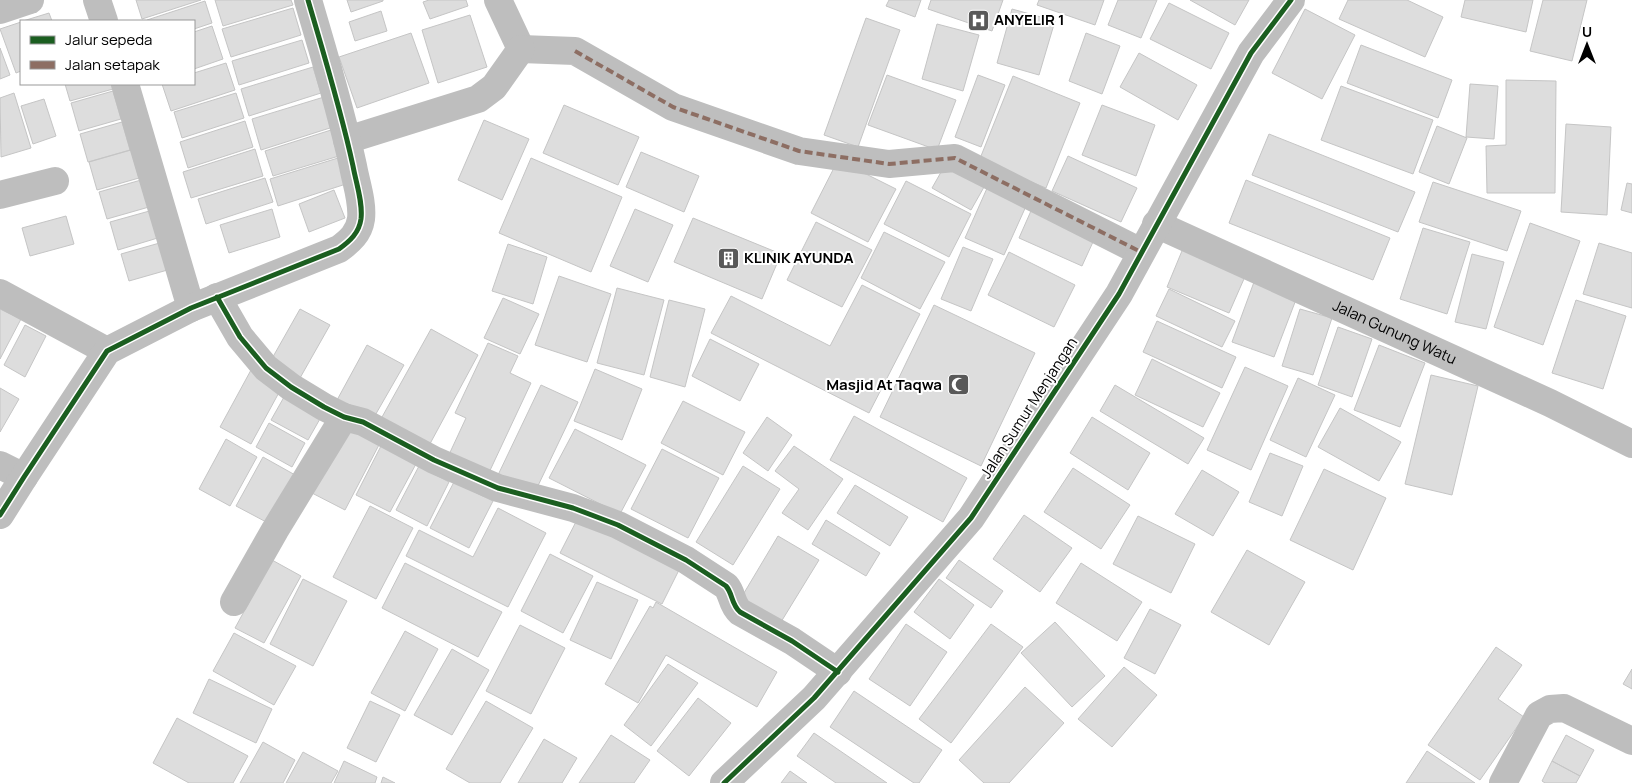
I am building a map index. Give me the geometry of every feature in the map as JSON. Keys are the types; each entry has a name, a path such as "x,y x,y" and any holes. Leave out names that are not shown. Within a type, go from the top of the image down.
{"street":[{"path":"0,10 30,0"},
{"path":"97,0 104,20"},
{"path":"0,516 12,471 107,351 191,308 339,249 350,241 357,232 361,220 360,200 333,84 308,0"},
{"path":"498,0 521,49"},
{"name":"Jalan Sumur Menjangan","path":"724,783 814,698 971,518 1119,294 1252,53 1291,0"},
{"path":"347,140 478,100 494,88 521,49"},
{"path":"521,49 575,51 673,107 799,151 889,164 954,158 1141,252"},
{"path":"125,85 191,308"},
{"path":"0,195 55,181"},
{"name":"Jalan Gunung Watu","path":"1156,224 1550,403 1632,444"},
{"path":"0,293 107,351"},
{"path":"217,297 240,337 266,368 291,387 344,417 363,422 434,460 498,488 573,508 618,525 686,560 726,586 730,591 734,607 740,612 792,641 838,672"},
{"path":"234,602 275,530 344,417"},
{"path":"1503,783 1539,715 1550,709 1564,708 1632,740"}],"building":[{"path":"136,0 201,0 142,19"},
{"path":"215,0 291,0 293,5 223,26"},
{"path":"347,0 383,0 383,1 351,12"},
{"path":"429,0 466,0 468,6 430,19 423,2"},
{"path":"889,0 921,0 915,17 886,6"},
{"name":"ANYELIR 1","path":"931,0 1003,0 992,31 928,9"},
{"path":"1039,0 1104,0 1095,25 1037,5"},
{"path":"1118,0 1157,0 1141,38 1108,25"},
{"path":"1190,0 1249,0 1235,25"},
{"path":"1348,0 1407,0 1443,17 1425,57 1339,19"},
{"path":"1465,0 1533,0 1526,32 1461,17"},
{"path":"1543,0 1587,0 1572,61 1530,51"},
{"path":"205,1 212,23 195,29 195,20 147,20"},
{"path":"1169,3 1229,33 1211,69 1150,39"},
{"path":"293,8 301,35 231,57 222,29"},
{"path":"1012,9 1055,21 1039,75 997,63"},
{"path":"1305,9 1355,35 1322,99 1272,73"},
{"path":"381,11 387,31 355,41 349,22"},
{"path":"49,13 52,20 26,20"},
{"path":"470,15 487,67 438,83 422,30"},
{"path":"866,18 900,30 858,147 824,135"},
{"path":"20,22 20,71 16,73 0,29"},
{"path":"937,24 979,35 963,91 922,79"},
{"path":"212,26 223,59 195,69 195,32"},
{"path":"411,33 429,83 357,108 339,57"},
{"path":"1086,33 1120,46 1102,94 1069,81"},
{"path":"302,40 309,63 239,85 232,61"},
{"path":"1361,45 1452,80 1438,118 1347,83"},
{"path":"0,48 10,75 0,79"},
{"path":"1139,53 1197,85 1178,120 1120,87"},
{"path":"226,63 235,90 171,111 162,85 195,85 195,73"},
{"path":"313,67 321,93 249,116 241,89"},
{"path":"887,75 956,100 937,150 868,125"},
{"path":"978,75 1005,85 981,147 955,137"},
{"path":"1013,76 1080,103 1046,188 979,161"},
{"path":"1506,80 1556,81 1555,193 1487,193 1486,146 1506,145"},
{"path":"1470,84 1498,86 1494,139 1466,137"},
{"path":"65,85 111,85 113,89 70,101"},
{"path":"1341,86 1433,120 1413,174 1321,140"},
{"path":"113,91 121,119 79,131 71,103"},
{"path":"14,93 31,148 1,157 0,98"},
{"path":"236,93 244,118 182,138 174,112"},
{"path":"324,97 333,127 261,150 252,119"},
{"path":"44,99 56,136 33,144 21,106"},
{"path":"564,105 639,137 618,185 543,153"},
{"path":"1102,105 1155,125 1136,176 1082,155"},
{"path":"484,120 529,139 502,200 458,180"},
{"path":"245,121 253,147 188,168 180,142"},
{"path":"122,122 130,150 88,162 80,134"},
{"path":"1566,124 1611,127 1607,215 1561,212"},
{"path":"1437,126 1467,138 1449,184 1419,172"},
{"path":"331,130 339,156 273,176 265,151"},
{"path":"1269,134 1415,192 1398,232 1252,175"},
{"path":"255,149 263,176 191,198 183,172"},
{"path":"131,150 139,178 97,190 89,162"},
{"path":"641,152 699,176 684,212 626,187"},
{"path":"1068,156 1137,188 1121,222 1052,191"},
{"path":"338,158 346,184 278,206 270,179"},
{"path":"531,158 622,197 591,272 499,233"},
{"path":"949,158 988,180 971,210 932,188"},
{"path":"838,160 896,189 868,242 811,213"},
{"path":"265,178 273,202 206,224 198,199"},
{"path":"141,180 149,207 107,219 99,192"},
{"path":"1246,180 1390,238 1373,280 1229,223"},
{"path":"906,181 971,214 949,257 884,224"},
{"path":"1433,182 1521,211 1507,251 1419,222"},
{"path":"1627,183 1632,184 1632,213 1621,210"},
{"path":"988,186 1027,204 1004,255 965,238"},
{"path":"334,190 345,218 309,232 299,204"},
{"path":"1034,204 1098,231 1082,266 1019,238"},
{"path":"272,209 280,237 229,253 220,225"},
{"path":"635,209 673,225 648,282 610,266"},
{"path":"153,210 161,237 118,250 110,222"},
{"path":"66,216 74,244 30,256 22,228"},
{"name":"KLINIK AYUNDA","path":"693,218 781,254 762,299 674,262"},
{"path":"816,222 872,250 842,307 787,280"},
{"path":"1530,223 1580,241 1543,345 1494,327"},
{"path":"1423,228 1470,242 1447,314 1400,299"},
{"path":"884,232 945,262 920,309 861,278"},
{"path":"163,242 171,269 129,281 121,254"},
{"path":"1599,243 1632,253 1632,308 1583,294"},
{"path":"508,244 547,257 533,304 492,291"},
{"path":"1184,246 1247,272 1229,313 1167,287"},
{"path":"963,247 993,259 971,311 941,299"},
{"path":"1009,252 1075,285 1054,327 988,295"},
{"path":"1472,254 1504,262 1486,329 1455,322"},
{"path":"559,276 611,294 587,362 535,345"},
{"path":"1254,282 1297,297 1274,357 1232,342"},
{"path":"862,285 920,314 869,413 711,333 731,296 830,346"},
{"path":"617,288 664,300 644,375 597,363"},
{"path":"1169,289 1235,321 1222,347 1156,316"},
{"path":"503,298 539,314 520,354 484,338"},
{"path":"669,300 705,309 685,387 650,377"},
{"path":"1576,300 1626,316 1603,389 1552,373"},
{"name":"Masjid At Taqwa","path":"934,305 1035,353 981,466 880,417"},
{"path":"0,309 21,319 0,359"},
{"path":"300,309 330,325 300,378 270,362"},
{"path":"1300,309 1332,318 1313,375 1282,366"},
{"path":"1157,321 1236,357 1222,388 1143,352"},
{"path":"25,325 46,336 25,377 4,365"},
{"path":"1338,327 1372,339 1352,397 1318,385"},
{"path":"431,329 478,355 425,453 377,426"},
{"path":"710,339 759,364 740,401 692,376"},
{"path":"488,343 518,356 510,373 531,383 486,479 446,461 466,418 455,413"},
{"path":"367,345 404,365 373,419 337,400"},
{"path":"1379,345 1425,363 1400,427 1354,410"},
{"path":"1152,359 1220,393 1203,427 1135,395"},
{"path":"1245,367 1288,386 1251,470 1207,450"},
{"path":"595,369 642,389 622,440 574,421"},
{"path":"251,370 282,387 251,444 220,427"},
{"path":"1431,375 1478,386 1452,495 1405,484"},
{"path":"1298,378 1335,395 1306,457 1270,440"},
{"path":"541,385 578,402 535,492 498,475"},
{"path":"1115,385 1204,438 1188,464 1100,411"},
{"path":"0,388 19,399 0,432"},
{"path":"288,390 325,410 308,440 271,420"},
{"path":"683,401 745,432 723,475 661,443"},
{"path":"1340,408 1401,442 1379,481 1318,447"},
{"path":"854,416 967,478 943,522 830,460"},
{"path":"767,417 792,435 768,471 743,453"},
{"path":"1092,417 1150,453 1128,490 1070,453"},
{"path":"269,423 305,443 292,467 256,447"},
{"path":"345,425 380,443 345,510 310,492"},
{"path":"575,429 646,465 620,514 549,478"},
{"path":"226,439 257,457 230,506 199,489"},
{"path":"381,446 416,464 390,512 356,495"},
{"path":"794,446 843,479 808,530 782,513 799,489 775,471"},
{"path":"662,449 719,478 688,538 631,509"},
{"path":"1270,453 1303,466 1282,516 1249,502"},
{"path":"263,457 297,476 270,524 236,506"},
{"path":"419,466 449,482 427,526 396,510"},
{"path":"743,466 780,489 733,565 696,542"},
{"path":"1073,468 1130,505 1101,549 1044,512"},
{"path":"1324,469 1386,498 1353,570 1290,540"},
{"path":"1202,470 1239,492 1213,536 1175,514"},
{"path":"454,482 493,501 469,548 430,528"},
{"path":"855,485 908,517 890,546 837,513"},
{"path":"370,506 413,528 376,599 333,577"},
{"path":"498,508 546,533 508,607 406,556 419,530 473,557"},
{"path":"581,512 682,564 662,604 560,553"},
{"path":"1024,515 1072,548 1040,592 993,559"},
{"path":"1138,516 1195,544 1171,593 1113,564"},
{"path":"826,520 880,553 866,576 812,544"},
{"path":"778,536 819,560 781,622 741,598"},
{"path":"1247,550 1305,582 1269,645 1211,612"},
{"path":"550,554 593,576 563,633 521,611"},
{"path":"272,560 301,576 264,643 235,628"},
{"path":"959,560 1003,591 991,608 946,578"},
{"path":"405,563 502,612 478,657 382,608"},
{"path":"1081,563 1142,602 1117,641 1056,603"},
{"path":"303,579 347,601 313,666 270,644"},
{"path":"939,579 974,605 950,639 914,612"},
{"path":"597,582 638,600 611,659 570,640"},
{"path":"656,602 777,672 757,707 666,655 638,703 605,684 650,606 653,608"},
{"path":"1150,609 1181,625 1155,674 1124,658"},
{"path":"1055,622 1105,676 1072,707 1021,653"},
{"path":"906,624 947,652 910,706 869,679"},
{"path":"991,624 1023,647 951,743 919,719"},
{"path":"520,625 565,648 531,714 486,691"},
{"path":"405,631 438,649 405,711 371,693"},
{"path":"234,633 296,666 274,705 213,671"},
{"path":"1496,647 1522,665 1498,699 1524,717 1480,780 1428,745"},
{"path":"452,649 489,670 452,735 414,715"},
{"path":"668,664 698,683 651,746 624,725"},
{"path":"1124,667 1157,695 1112,747 1078,719"},
{"path":"1632,669 1632,689 1623,684"},
{"path":"209,679 272,709 256,743 193,713"},
{"path":"1025,687 1064,723 1009,783 984,783 959,760"},
{"path":"854,691 942,750 919,783 914,783 830,727"},
{"path":"698,698 731,723 689,776 657,751"},
{"path":"370,701 400,715 376,762 347,748"},
{"path":"486,701 533,728 500,783 470,783 446,769"},
{"path":"177,718 248,756 233,783 189,783 153,763"},
{"path":"814,733 887,783 836,783 797,756"},
{"path":"611,735 650,760 634,783 579,783"},
{"path":"1566,735 1594,750 1580,776 1552,761"},
{"path":"544,739 577,758 562,783 518,783"},
{"path":"263,742 295,760 283,783 240,783"},
{"path":"1427,751 1475,783 1406,783"},
{"path":"303,752 338,771 331,783 286,783"},
{"path":"344,761 377,777 375,783 334,783"},
{"path":"1552,761 1580,776 1576,783 1545,783 1542,781"},
{"path":"790,771 807,783 781,783"},
{"path":"383,777 395,783 381,783"}],"marked path":[{"path":"575,51 673,107 799,151 889,164 955,158 1141,252"}],"cycle path":[{"path":"0,515 107,351 191,308 339,249 356,233 361,219 359,192 338,103 308,0"},
{"path":"724,783 814,698 971,518 1119,294 1251,53 1291,0"},
{"path":"217,297 240,337 266,368 291,387 324,407 344,417 363,422 434,460 498,488 573,508 618,525 686,560 726,586 735,606 740,612 792,641 838,672"}],"place":[{"name":"ANYELIR 1","path":"978,20"},
{"name":"KLINIK AYUNDA","path":"728,258"},
{"name":"Masjid At Taqwa","path":"958,385"}]}
